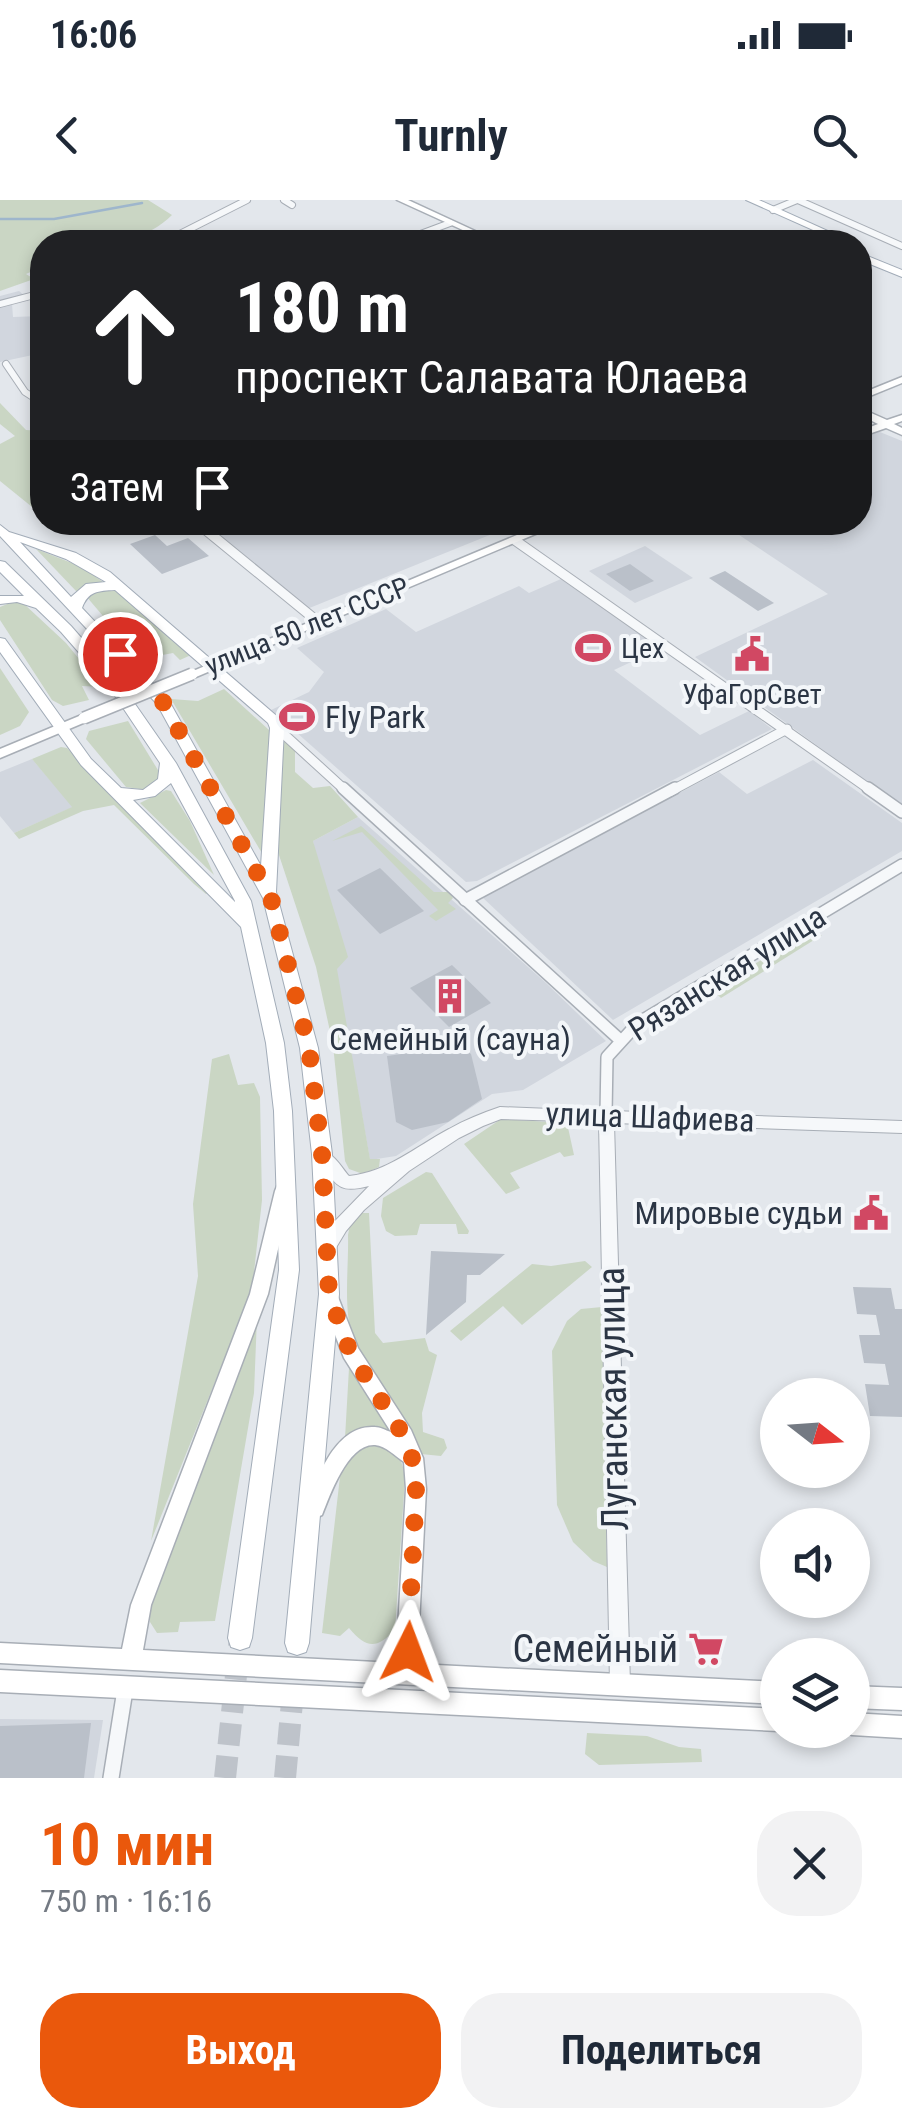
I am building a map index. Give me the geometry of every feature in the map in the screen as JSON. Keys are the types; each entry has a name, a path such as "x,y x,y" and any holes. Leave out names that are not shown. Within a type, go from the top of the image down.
{"main road":[{"path":"401,200 467,230"},
{"path":"735,200 804,230"},
{"path":"751,200 819,230"},
{"path":"872,257 902,271"},
{"path":"872,392 901,382"},
{"path":"872,390 877,390"},
{"path":"872,417 902,432"},
{"path":"872,430 902,418"},
{"path":"3,531 92,566 212,665 277,728 268,851 271,898 309,1048 322,1154 329,1294 297,1644"},
{"path":"3,531 163,702 271,898"},
{"name":"улица 50 лет СССР","path":"0,754 528,535"},
{"path":"0,565 114,684 168,762 242,901 275,1042 289,1270 240,1638"},
{"path":"76,606 78,597 91,587 118,586"},
{"path":"0,600 17,598 42,605"},
{"path":"0,642 60,728 116,792 248,927"},
{"path":"116,792 151,794 166,780 168,762"},
{"path":"130,1662 141,1604 259,1294 286,1178"},
{"path":"329,1294 350,1352 404,1436 412,1458 416,1489 406,1673"},
{"path":"310,1518 342,1450 364,1436 395,1441 412,1458"},
{"path":"0,1653 760,1691"},
{"path":"0,1681 760,1719"},
{"path":"870,1698 902,1699"},
{"path":"870,1725 902,1726"}],"street":[{"path":"188,230 247,200"},
{"path":"284,200 292,205"},
{"path":"773,210 798,200 866,230"},
{"path":"430,230 450,222"},
{"path":"872,233 902,246"},
{"path":"0,304 30,296"},
{"path":"6,364 30,396"},
{"path":"212,535 317,622"},
{"path":"516,540 902,812"},
{"path":"277,728 619,1040"},
{"path":"466,900 788,729"},
{"name":"Рязанская улица","path":"606,1114 607,1057 638,1023 902,865"},
{"name":"улица Шафиева","path":"327,1249 348,1216 412,1162 484,1118 500,1113 902,1127"},
{"name":"Луганская улица","path":"606,1114 620,1684"},
{"name":"улица Шафиева","path":"322,1154 336,1176 345,1182 371,1179 412,1162"},
{"path":"111,1778 126,1690"}],"shaded area":[{"path":"19,291 28,299 12,304 13,317 30,316 30,356 0,362 0,296"},
{"path":"872,431 902,441 902,807 695,657 828,594 739,535 872,535"},
{"path":"218,535 489,535 307,609"},
{"path":"645,546 693,578 635,603 589,571"},
{"path":"561,579 661,648 614,670 700,735 749,711 772,729 477,881 466,882 271,710 309,692 324,672 297,648 386,609 416,632 519,586 529,593"},
{"path":"32,759 73,807 14,833 0,816 0,772"},
{"path":"813,760 902,823 902,851 613,1020 482,897 719,772 747,794"},
{"path":"358,817 606,1041 523,1090 492,1094 396,1156 370,1160 313,841"},
{"path":"0,1719 103,1720 94,1778 0,1778"}],"green space":[{"path":"0,200 148,200 172,215 150,230 30,230 30,272 26,274 30,280 0,291"},
{"path":"0,403 30,430 30,505 0,481 0,444 15,436 0,424"},
{"path":"36,549 82,567 103,582 77,592"},
{"path":"117,588 191,655 180,660 173,653 152,657 155,665 148,669 86,596 93,590"},
{"path":"15,601 23,603 66,643 102,687 82,686 89,700 63,706 52,700 0,620 0,607"},
{"path":"0,668 29,712 20,726 0,735"},
{"path":"224,689 269,730 272,740 263,855 171,699 198,701"},
{"path":"128,721 161,775 147,790 126,787 86,739 89,731"},
{"path":"283,737 295,749 295,772 313,788 330,786 358,817 313,841 348,957 337,969 370,1159 380,1159 379,1167 363,1174 349,1169 345,1161 333,1045 316,967 277,849"},
{"path":"67,748 212,891 206,894 194,884 114,805 83,811 19,839 14,833 72,807 32,759"},
{"path":"171,791 190,821 214,875 140,803"},
{"path":"361,826 434,892 449,892 453,898 448,903 456,909 436,921 429,916 438,910 362,832 332,841"},
{"path":"802,935 822,935 721,998 712,990"},
{"path":"229,1054 238,1085 254,1083 260,1097 262,1200 252,1290 151,1541 198,1276 193,1204 212,1059"},
{"path":"501,1119 567,1123 574,1155 564,1157 560,1152 510,1173 520,1188 506,1194 464,1144"},
{"path":"426,1172 432,1173 468,1234 458,1234 456,1224 420,1224 417,1235 395,1236 386,1231 381,1216 383,1198"},
{"path":"361,1213 369,1213 375,1333 383,1343 425,1338 429,1351 437,1355 422,1413 423,1432 444,1439 447,1448 441,1456 421,1454 355,1345 347,1305 348,1235 350,1224"},
{"path":"585,1261 592,1267 522,1325 503,1306 461,1341 450,1331 532,1264 551,1266"},
{"path":"602,1307 607,1567 593,1561 573,1542 557,1505 552,1351 567,1321 581,1309"},
{"path":"257,1317 254,1393 215,1621 180,1622 178,1632 157,1633 150,1622 150,1607"},
{"path":"349,1368 390,1431 372,1426 345,1438"},
{"path":"371,1443 396,1453 405,1478 395,1630 371,1644 349,1628 340,1636 322,1633 341,1468 347,1455"},
{"path":"587,1733 647,1736 679,1747 701,1749 702,1762 599,1765 585,1754"}],"building":[{"path":"155,535 167,546 188,538 209,556 162,574 130,544"},
{"path":"630,564 654,581 630,591 606,574"},
{"path":"725,571 774,603 758,611 709,578"},
{"path":"380,868 424,911 380,934 337,890"},
{"name":"Семейный (сауна)","path":"452,965 491,1003 449,1027 410,988"},
{"path":"460,1046 471,1054 482,1099 448,1122 412,1130 396,1122 387,1056"},
{"path":"431,1251 505,1254 480,1275 467,1275 466,1302 426,1335"},
{"path":"853,1287 891,1288 895,1309 902,1309 902,1417 870,1416 870,1384 889,1385 885,1364 864,1363 859,1335 880,1335 876,1315 857,1314"},
{"path":"91,1723 84,1778 0,1778 0,1726"}],"waterway":[{"path":"0,219 54,219 142,203"}],"tunnel":[{"path":"225,1778 240,1638"},
{"path":"285,1778 296,1659"}],"place":[{"name":"Цех","path":"593,648"},
{"name":"УфаГорСвет","path":"752,654"},
{"name":"Fly Park","path":"297,717"},
{"name":"Семейный (сауна)","path":"450,996"},
{"name":"Мировые судьи","path":"871,1213"},
{"name":"Семейный","path":"706,1649"}],"route":[{"path":"120,654 163,702 271,898 309,1048 322,1154 329,1294 350,1352 404,1436 412,1458 416,1489 408,1652"}]}
